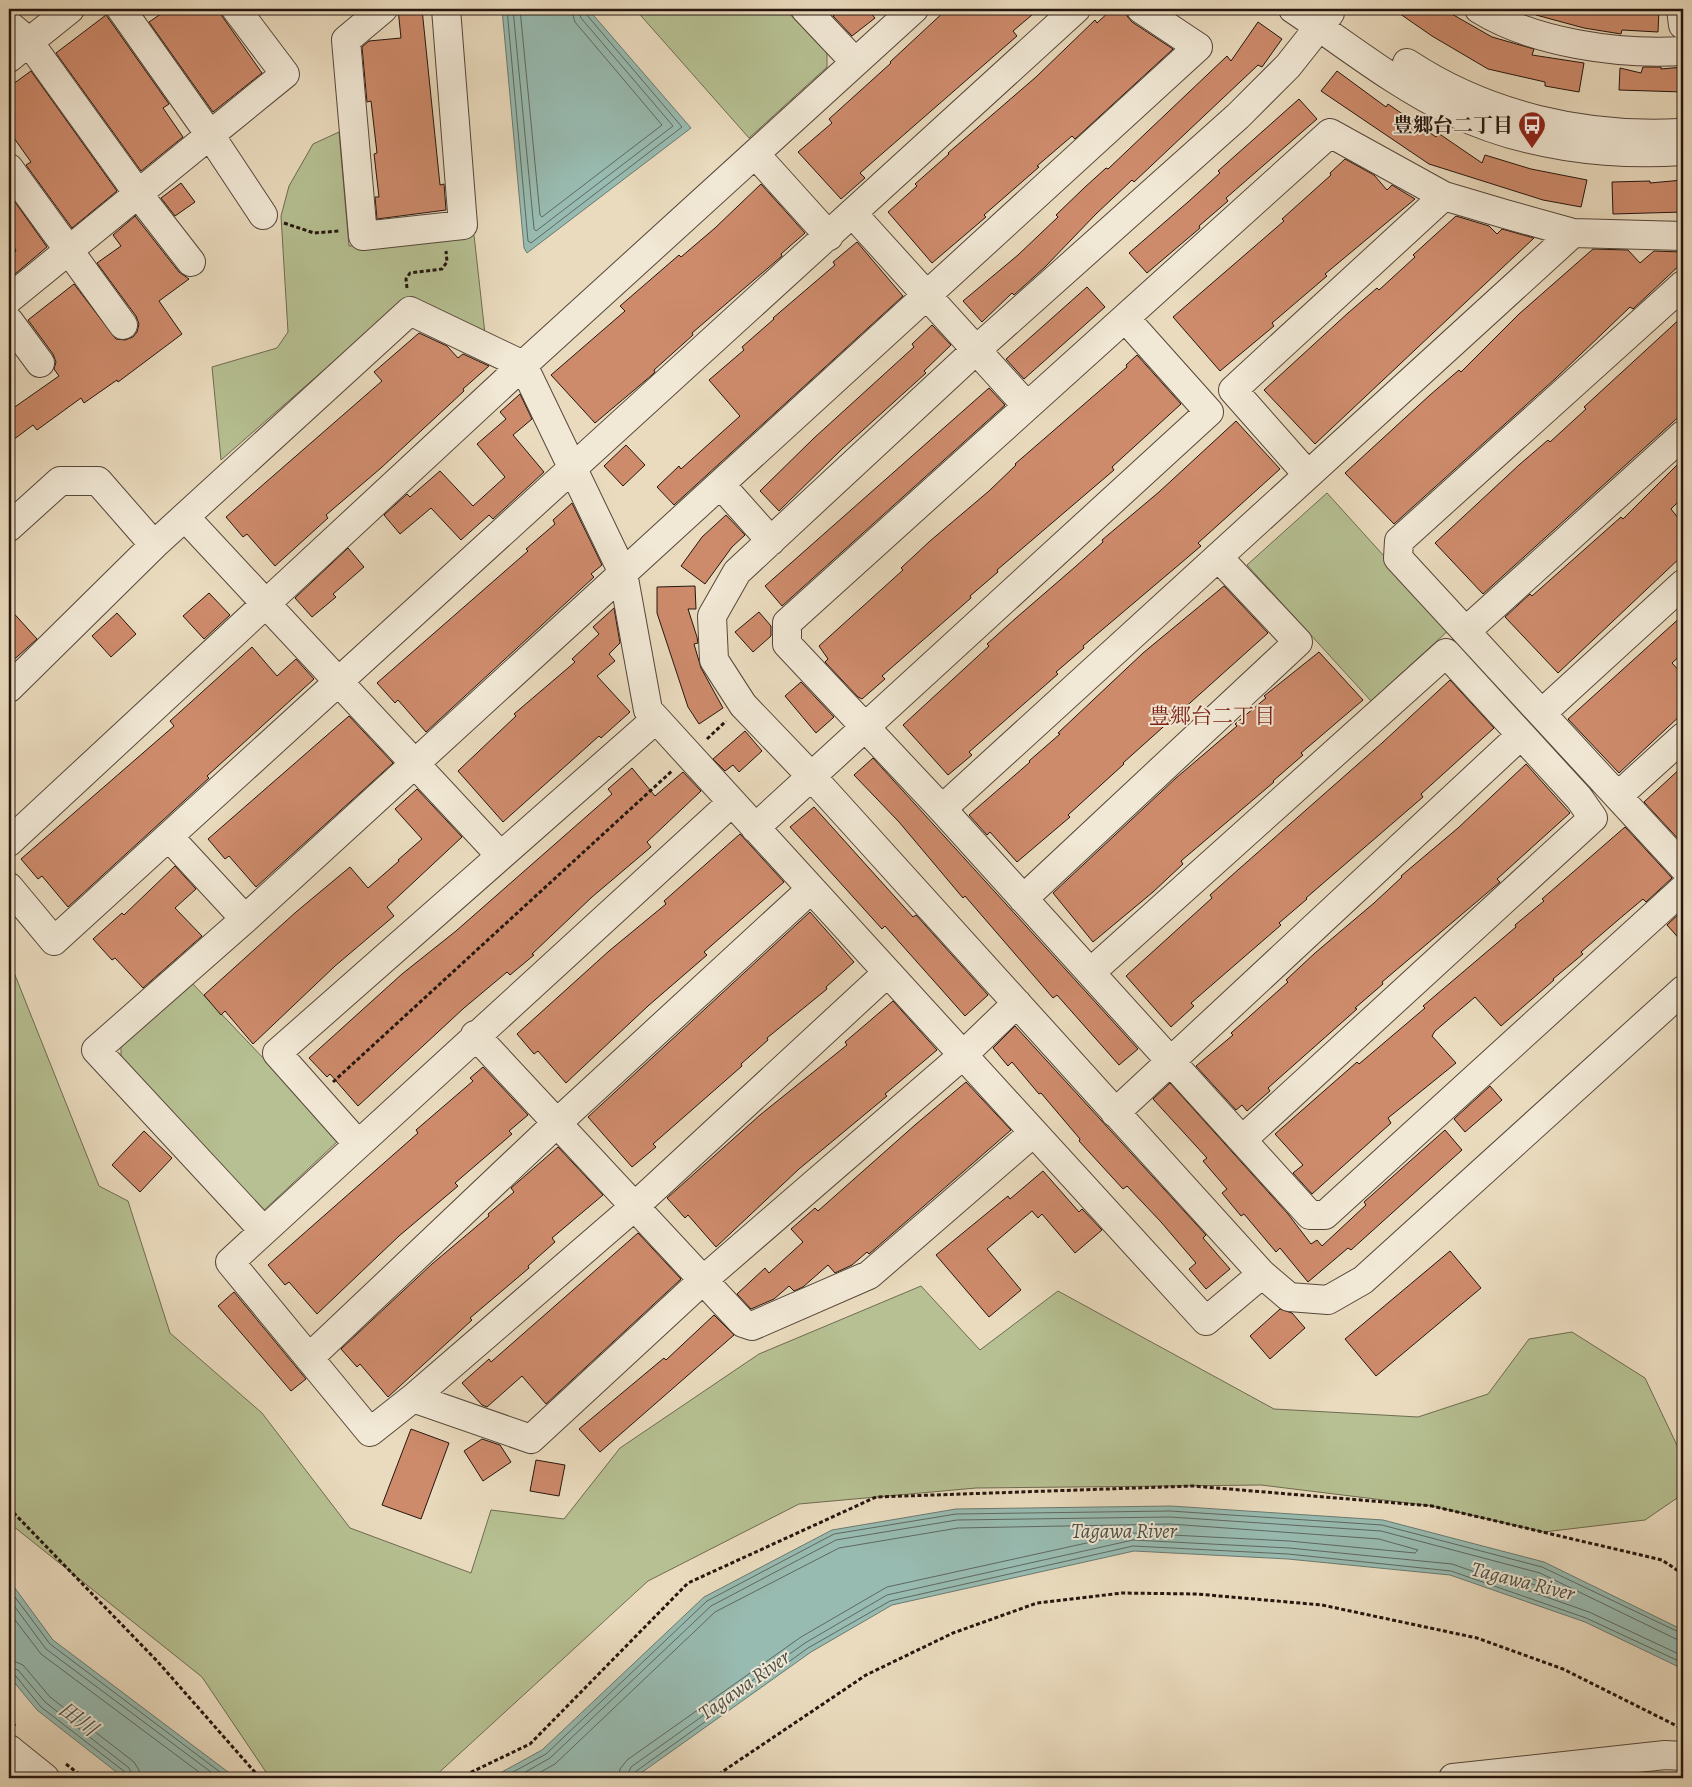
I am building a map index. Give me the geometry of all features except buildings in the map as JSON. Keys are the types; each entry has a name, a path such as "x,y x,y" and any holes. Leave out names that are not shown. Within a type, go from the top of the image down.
{"street":[{"path":"70,9 15,42 191,262"},
{"path":"121,9 210,135 263,215"},
{"path":"9,299 139,195 285,74 236,9"},
{"path":"383,9 346,40 363,236 463,225 446,9"},
{"path":"805,9 855,62"},
{"path":"9,842 523,365 914,9"},
{"path":"9,887 54,941 169,837 338,679 573,469 1076,9"},
{"path":"262,1230 96,1050 245,919 1198,47 1141,9"},
{"path":"1293,9 1325,16 1423,74 1464,95 1503,110 1538,120 1594,130 1645,134 1683,133"},
{"path":"1478,9 1497,20 1570,43 1646,53 1683,51"},
{"path":"1681,9 1683,25"},
{"path":"1325,16 1416,91 1453,112 1496,129 1567,146 1641,154 1683,151"},
{"path":"1325,16 1288,66 1244,110 975,351 737,572 712,616 714,660 743,705 812,777 1262,1274 1289,1297 1328,1300 1363,1280 1683,990"},
{"path":"1683,236 1573,233 1444,196 1330,133 787,623 787,644 942,809 1310,1215 1325,1215 1683,889"},
{"path":"755,154 829,236"},
{"path":"9,168 123,325"},
{"path":"1308,475 1233,390 1444,196"},
{"path":"853,214 975,351 1027,406"},
{"path":"942,809 1573,233"},
{"path":"1683,286 1399,541 1398,558 1683,867"},
{"path":"9,688 154,545 410,311 523,365 623,573 648,710 810,890 1206,1320 1262,1274"},
{"path":"755,828 1209,412 1125,318"},
{"path":"9,321 40,363"},
{"path":"1466,631 1683,436"},
{"path":"9,528 60,481 98,482 154,545"},
{"path":"721,485 771,541"},
{"path":"185,517 500,855"},
{"path":"1024,899 1298,642 1218,557"},
{"path":"1542,713 1683,584"},
{"path":"1091,972 1446,653 1579,798 1593,818 1242,1140"},
{"path":"358,1144 277,1053 656,719"},
{"path":"1115,1112 1521,735"},
{"path":"1618,796 1683,737"},
{"path":"731,802 262,1230 230,1262 370,1432 414,1398 634,1207 887,973"},
{"path":"169,837 245,919"},
{"path":"309,1358 557,1123 810,890"},
{"path":"414,1398 531,1439 702,1281 962,1056 1016,1003"},
{"path":"475,1035 702,1281 743,1323 752,1326 869,1275 1033,1133"},
{"path":"9,1749 45,1778"},
{"path":"1454,1778 1665,1755 1683,1756"}],"path":[{"path":"263,215 314,233 362,228"},
{"path":"410,311 406,279 410,273 442,269 447,262 444,227"},
{"path":"316,1097 743,705"},
{"path":"459,1778 530,1744 688,1584 876,1497 1193,1486 1432,1506 1662,1560 1683,1574"},
{"path":"9,1508 158,1662 260,1778"},
{"path":"714,1778 866,1675 953,1633 1037,1603 1122,1593 1197,1594 1322,1605 1477,1638 1563,1669 1683,1729"}],"green space":[{"path":"635,9 785,9 827,53 827,67 749,138"},
{"path":"339,132 349,246 474,235 485,334 404,300 221,460 212,367 277,348 288,332 281,216 289,186 313,144"},
{"path":"1327,493 1450,629 1371,701 1247,565"},
{"path":"9,960 99,1186 128,1201 170,1333 262,1413 350,1528 471,1573 491,1510 564,1519 620,1448 759,1354 921,1286 980,1350 1058,1291 1274,1409 1418,1417 1488,1394 1529,1339 1572,1332 1645,1378 1683,1458 1683,1494 1645,1520 1544,1532 1432,1506 1261,1485 976,1488 799,1504 648,1581 433,1778 270,1778 202,1677 13,1526 9,1520"},
{"path":"192,983 340,1139 260,1214 121,1063 121,1047"}],"water":[{"path":"502,9 588,9 691,128 527,253 524,248"},
{"name":"Tagawa River","path":"1171,1506 1383,1520 1544,1562 1683,1630 1683,1669 1585,1622 1450,1575 1288,1559 1134,1551 892,1605 811,1652 634,1778 491,1778 542,1750 704,1597 832,1530 956,1509"},
{"name":"田川","path":"9,1580 53,1640 236,1778 124,1778 37,1710 9,1676"}],"place":[{"name":"豊郷台二丁目","path":"1532,149"}],"district":[{"name":"豊郷台二丁目","path":"1212,716"}]}
